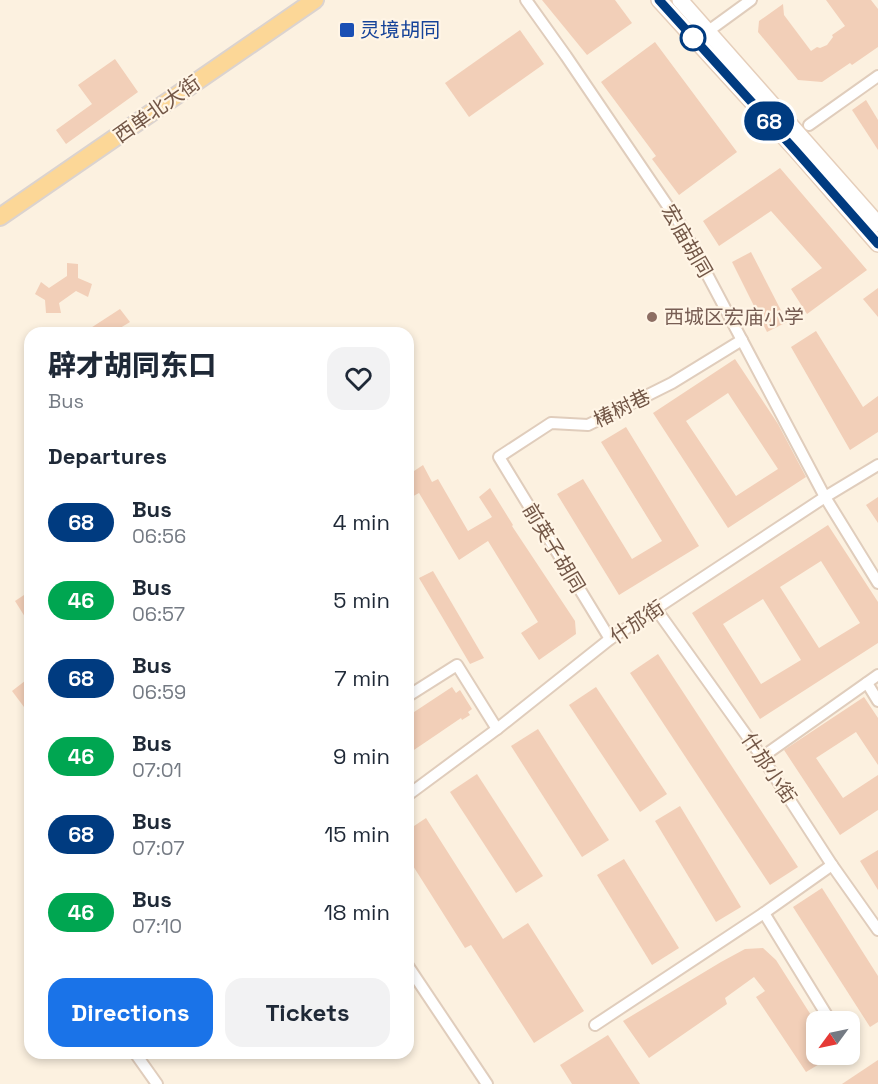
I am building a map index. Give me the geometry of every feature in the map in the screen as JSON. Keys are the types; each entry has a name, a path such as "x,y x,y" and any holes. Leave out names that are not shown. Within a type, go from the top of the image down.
{"main road":[{"name":"西单北大街","path":"0,217 315,0"},
{"path":"659,0 878,244"},
{"path":"680,0 878,224"}],"street":[{"name":"宏庙胡同","path":"526,0 682,227 825,496 878,583"},
{"path":"707,32 751,0"},
{"path":"809,125 878,76"},
{"name":"椿树巷","path":"499,457 551,423 588,425 672,383 742,340"},
{"name":"前英子胡同","path":"499,457 610,639"},
{"name":"什邡街","path":"414,791 497,729 610,639 825,496 878,465"},
{"name":"什邡小街","path":"656,609 762,757 832,865 878,930"},
{"path":"414,692 457,665 497,729"},
{"path":"762,757 878,675"},
{"path":"867,683 878,700"},
{"path":"595,1025 832,865"},
{"path":"764,913 824,1011"},
{"path":"414,975 487,1084"},
{"path":"139,1059 157,1084"}],"building":[{"path":"542,0 615,0 632,23 587,55"},
{"path":"826,0 871,0 878,9 878,47 822,82 798,80 758,32 759,21 783,4 784,15 811,51 827,45 832,35 845,26"},
{"path":"520,30 544,64 469,117 445,83"},
{"path":"655,42 737,152 679,195 652,159 656,156 601,82"},
{"path":"115,59 138,92 66,144 56,130 92,104 78,85"},
{"path":"866,100 878,120 878,150 852,110"},
{"path":"780,168 867,270 807,314 791,289 822,268 771,211 719,246 703,221"},
{"path":"751,252 787,322 767,332 732,262"},
{"path":"67,263 78,264 78,278 92,284 88,297 76,291 59,303 61,313 46,313 45,300 35,294 41,282 49,288 67,276"},
{"path":"878,288 878,317 863,299"},
{"path":"120,309 130,322 122,327 92,327"},
{"path":"816,331 863,407 878,396 878,432 850,450 791,347"},
{"path":"735,359 778,424 806,477 728,528 653,413","holes":["728,393 778,469 736,496 686,421"]},
{"path":"626,427 699,546 619,595 557,494 583,479 632,559 662,541 601,442"},
{"path":"423,465 432,482 438,479 468,531 492,517 479,497 490,488 512,526 575,621 576,634 539,660 521,633 538,622 488,541 459,560 419,493 414,496 414,471"},
{"path":"878,497 878,523 866,505"},
{"path":"828,525 878,602 878,643 760,719 692,613","holes":["821,561 860,623 819,648 780,587","763,599 801,660 761,684 723,624"]},
{"path":"433,571 484,658 470,664 419,578"},
{"path":"24,595 24,615 15,601"},
{"path":"658,654 798,867 770,885 630,673"},
{"path":"24,682 24,707 12,691"},
{"path":"452,687 456,693 460,690 472,709 468,712 470,715 462,720 461,718 414,750 414,712"},
{"path":"596,687 667,794 640,812 569,705"},
{"path":"864,697 878,718 878,765 856,732 816,758 843,798 878,775 878,810 840,835 784,750"},
{"path":"538,729 609,840 582,857 511,746"},
{"path":"477,774 543,876 516,893 450,792"},
{"path":"680,806 741,907 716,922 655,821"},
{"path":"426,818 503,939 528,923 584,1011 534,1043 471,945 465,948 414,867 414,826"},
{"path":"878,850 878,890 860,861"},
{"path":"624,859 679,948 652,965 597,875"},
{"path":"822,888 878,976 878,1022 870,1027 793,907"},
{"path":"763,948 776,960 808,1011 806,1011 806,1065 818,1065 806,1072 756,997 765,991 754,977 725,998 727,1004 649,1058 623,1021 745,949"},
{"path":"608,1035 640,1084 572,1084 560,1065"},
{"path":"878,1060 878,1084 842,1084"}],"bus line":[{"name":"68","path":"659,0 878,244"}],"place":[{"name":"灵境胡同","path":"347,30"},
{"name":"西城区宏庙小学","path":"652,317"}]}
